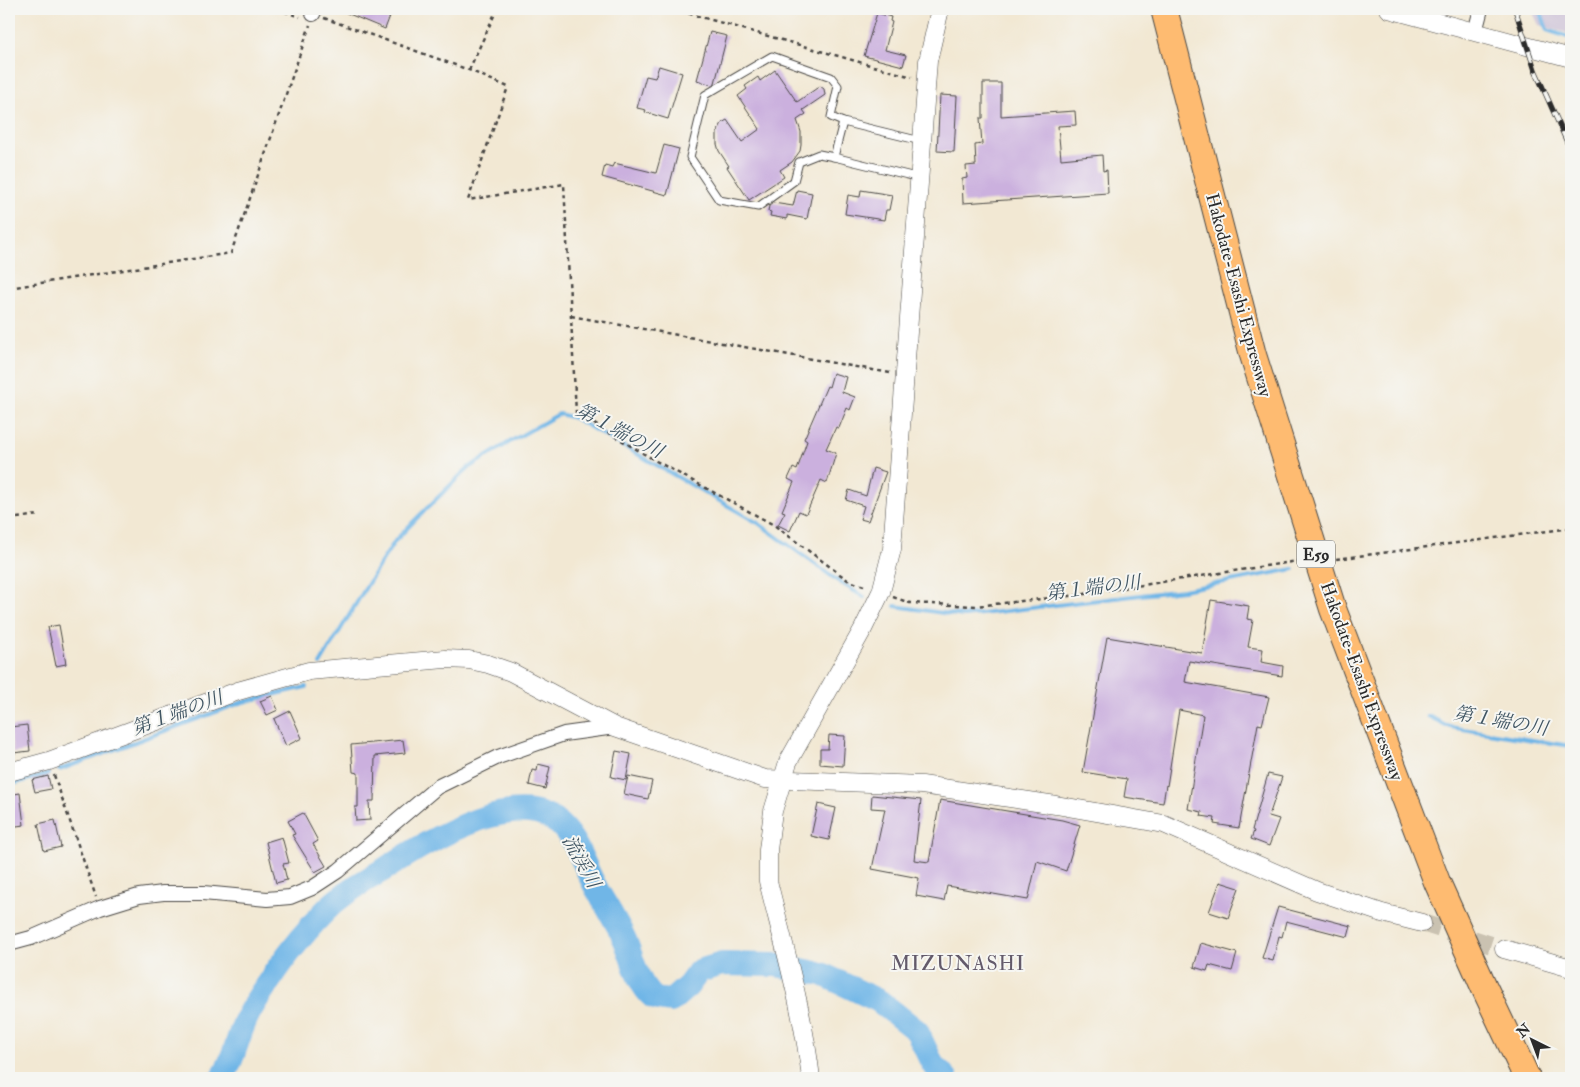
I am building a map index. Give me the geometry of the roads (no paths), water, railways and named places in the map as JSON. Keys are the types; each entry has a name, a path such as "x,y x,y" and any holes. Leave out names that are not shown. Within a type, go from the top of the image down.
{"highway":[{"name":"Hakodate-Esashi Expressway","path":"1164,9 1253,355 1333,609 1437,882 1527,1078"}],"street":[{"path":"811,1078 801,1016 768,881 767,863 773,811 788,762 863,629 881,592 892,549 928,61 940,9"},
{"path":"1390,9 1571,58"},
{"path":"1475,32 1481,9"},
{"path":"9,772 49,761 238,691 309,670 445,659 469,660 511,672 616,727 765,779 922,785 1056,804 1164,824 1317,891 1382,914 1422,923"},
{"path":"9,944 31,938 100,908 139,896 163,893 203,893 266,899 290,897 312,888 338,871 437,787 498,758 564,734 616,727"},
{"path":"1504,949 1571,968"}],"lane":[{"path":"920,178 819,154 799,162 794,181 758,206 719,200 690,157 705,96 772,56 831,77 838,86 831,117 843,122 922,141"},
{"path":"834,157 843,122"}],"waterway":[{"path":"1540,9 1547,30 1571,38"},
{"name":"第１端の川","path":"320,664 395,541 415,520 468,468 559,414 574,418 758,523 838,581 864,597"},
{"name":"第１端の川","path":"895,606 964,616 1183,590 1294,569"},
{"name":"第１端の川","path":"59,770 243,702 306,687"},
{"name":"第１端の川","path":"1428,716 1450,727 1571,746"},
{"name":"第１端の川","path":"9,785 48,774"},
{"name":"流渓川","path":"222,1078 230,1064 246,1019 256,1000 294,946 329,907 365,881 450,831 500,814 523,811 545,816 563,828 568,834 625,940 639,978 653,997 671,1001 688,986 699,971 722,964 776,965 822,974 879,1001 917,1031 932,1063 946,1078"}],"tunnel":[{"path":"1422,923 1504,949"}],"railway":[{"path":"1515,9 1535,70 1571,151"}],"district":[{"name":"MIZUNASHI","path":"958,963"}]}
